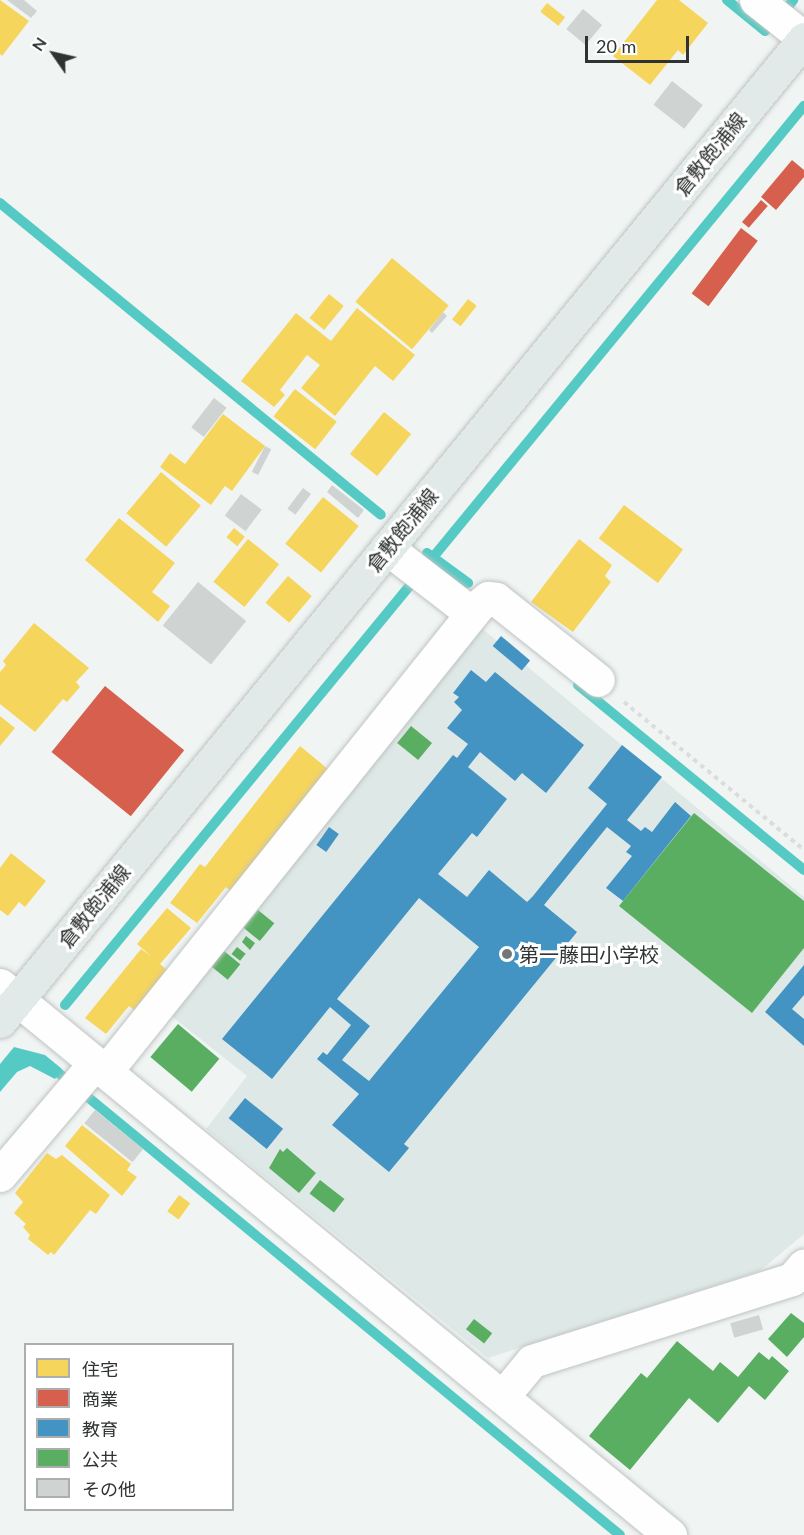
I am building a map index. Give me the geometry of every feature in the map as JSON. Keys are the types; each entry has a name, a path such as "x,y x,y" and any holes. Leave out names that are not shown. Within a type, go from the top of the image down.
{"main road":[{"name":"倉敷飽浦線","path":"6,1002 387,548 804,38"}],"street":[{"path":"756,0 804,38"},
{"path":"387,548 471,613"},
{"path":"0,1175 87,1077 471,613 488,598 496,598 598,680"},
{"path":"6,1002 87,1077 503,1396 670,1535"},
{"path":"503,1396 532,1361 792,1279 804,1265"}],"path":[{"path":"598,680 804,850"}],"shaded area":[{"name":"第一藤田小学校","path":"479,626 804,897 804,1234 760,1271 488,1358 206,1129 247,1076 165,1011"}],"water":[{"path":"14,1047 45,1055 62,1069 55,1079 30,1066 17,1072 0,1092 0,1064"}],"building: 住宅":[{"path":"0,0 29,21 2,56 0,54"},
{"path":"657,0 679,0 708,23 683,55 678,50 650,85 613,56"},
{"path":"547,3 565,17 558,26 540,12"},
{"path":"392,258 449,306 412,349 355,302"},
{"path":"329,294 344,306 324,330 309,318"},
{"path":"468,299 477,306 461,326 452,319"},
{"path":"357,308 415,355 393,381 375,366 335,416 301,388 320,365 307,355 280,390 285,395 274,407 241,381 296,313 331,341"},
{"path":"295,389 337,422 315,449 273,417"},
{"path":"384,412 411,434 377,476 350,454"},
{"path":"223,414 265,446 232,491 225,486 211,505 160,467 170,453 185,464"},
{"path":"161,472 201,505 166,547 126,513"},
{"path":"323,497 359,526 321,573 285,544"},
{"path":"624,505 683,550 658,583 599,539"},
{"path":"119,518 175,563 152,592 170,606 158,622 85,560"},
{"path":"234,528 245,537 237,546 226,537"},
{"path":"248,539 279,564 244,607 213,582"},
{"path":"579,539 612,565 605,576 611,582 573,632 531,602"},
{"path":"288,576 312,596 289,623 266,603"},
{"path":"34,623 89,668 76,682 80,687 67,702 63,699 35,732 0,704 0,672 6,665 3,661"},
{"path":"0,716 15,728 0,746"},
{"path":"300,746 329,770 233,893 226,887 197,923 170,903 200,864 205,867"},
{"path":"11,853 46,881 25,907 19,902 8,916 0,910 0,868"},
{"path":"167,908 191,928 160,964 167,970 134,1010 129,1006 106,1034 85,1018 141,949 152,957 137,944"},
{"path":"82,1125 131,1164 127,1170 137,1177 122,1196 65,1146"},
{"path":"47,1153 56,1159 62,1155 110,1195 96,1214 90,1210 54,1255 51,1252 48,1255 28,1239 30,1235 23,1227 26,1224 14,1213 23,1202 15,1193"},
{"path":"179,1195 190,1203 179,1219 167,1211"}],"building: 商業":[{"path":"792,160 804,170 804,177 776,210 761,197"},
{"path":"761,200 768,206 749,228 742,222"},
{"path":"741,228 758,241 708,306 692,293"},
{"path":"105,686 184,750 131,816 52,752"}],"building: 教育":[{"path":"501,636 530,660 522,670 493,646"},
{"path":"471,670 486,682 495,672 584,745 546,793 522,773 515,781 480,752 468,767 507,799 477,837 472,833 438,874 467,897 489,870 527,902 607,804 588,788 622,745 662,777 627,820 641,831 645,827 652,832 675,802 691,816 623,901 606,888 632,856 626,852 631,846 607,827 544,905 577,932 404,1144 409,1148 389,1172 332,1125 359,1094 317,1059 323,1052 327,1055 351,1025 330,1007 272,1079 222,1039 453,755 457,758 468,744 447,728 462,710 454,702 459,697 453,693","holes":["419,898 479,947 369,1081 342,1060 370,1026 337,999"]},
{"path":"329,827 339,834 326,852 316,845"},
{"path":"804,965 804,995 792,1009 804,1019 804,1046 765,1012"},
{"path":"245,1098 283,1129 267,1149 229,1118"}],"building: 公共":[{"path":"411,726 432,743 418,760 397,743"},
{"path":"694,813 804,901 804,948 752,1013 619,906"},
{"path":"258,910 274,923 260,941 244,928"},
{"path":"246,936 255,943 250,950 242,942"},
{"path":"237,947 246,954 240,961 231,954"},
{"path":"224,951 240,964 228,980 211,967"},
{"path":"178,1024 219,1059 192,1092 150,1057"},
{"path":"287,1148 316,1173 299,1193 269,1168 280,1149 283,1152"},
{"path":"320,1180 344,1199 334,1212 310,1193"},
{"path":"791,1313 804,1323 804,1337 787,1357 768,1339"},
{"path":"474,1319 492,1333 484,1343 466,1329"},
{"path":"677,1341 713,1371 720,1362 738,1377 759,1352 769,1360 772,1356 789,1371 765,1400 749,1386 718,1423 689,1398 630,1470 589,1436 641,1373 647,1378"}],"building: その他":[{"path":"7,0 24,0 37,11 31,18"},
{"path":"583,9 602,25 585,45 566,29"},
{"path":"672,81 703,105 684,129 654,105"},
{"path":"443,312 447,316 432,333 429,330"},
{"path":"214,398 227,408 204,437 191,427"},
{"path":"265,446 271,449 258,475 252,472"},
{"path":"332,485 364,510 358,518 327,492"},
{"path":"303,488 311,494 295,515 287,509"},
{"path":"241,494 262,510 246,531 225,516"},
{"path":"198,582 246,621 211,665 163,626"},
{"path":"95,1110 143,1149 132,1162 84,1123"},
{"path":"759,1315 763,1329 734,1338 730,1323"}],"waterway":[{"path":"727,0 765,31"},
{"path":"788,7 793,0"},
{"path":"65,1005 804,106"},
{"path":"0,203 381,515"},
{"path":"427,553 468,583"},
{"path":"578,685 804,870"},
{"path":"50,1066 620,1535"}],"place":[{"name":"第一藤田小学校","path":"507,954"}]}
